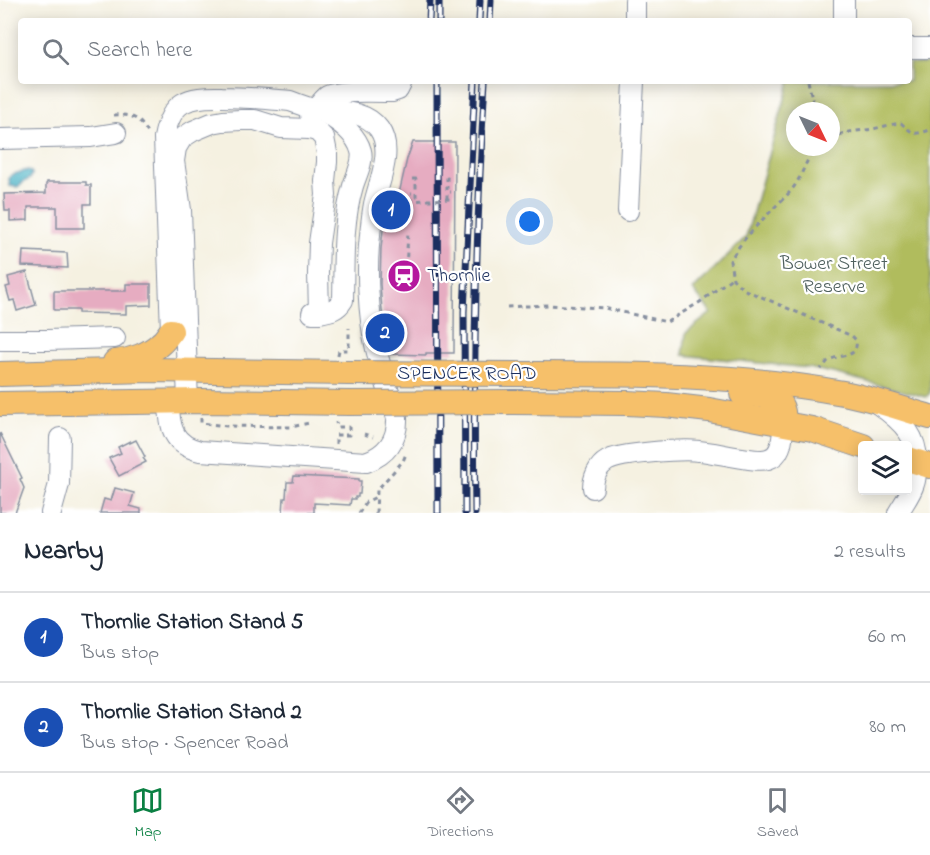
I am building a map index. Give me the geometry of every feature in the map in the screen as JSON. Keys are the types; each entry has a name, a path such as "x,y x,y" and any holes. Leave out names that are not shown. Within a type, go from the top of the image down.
{"main road":[{"path":"0,373 15,366 72,366 128,361 161,344 171,332"},
{"name":"SPENCER ROAD","path":"0,373 343,366 513,374 703,376 839,392 930,417"},
{"path":"629,374 662,386 766,396 780,404 784,423"},
{"name":"SPENCER ROAD","path":"0,404 179,402 342,410 513,402 627,403 709,410 784,423 812,429 858,444"}],"street":[{"path":"635,0 635,18"},
{"path":"844,0 844,18"},
{"path":"912,48 930,48"},
{"path":"289,101 316,92 321,84"},
{"path":"319,195 332,183 338,159 338,148 321,103 326,89 323,84"},
{"path":"294,128 321,103 336,93 392,92 398,90 401,84"},
{"path":"628,211 634,84"},
{"path":"171,332 164,138 170,116 180,104 202,96 321,103 369,120 378,128 384,139 385,152 373,206 369,238 369,272 370,314 376,349 397,418 398,429 386,451 376,459 366,462 200,451 188,448 179,440 170,426 179,402 186,371 181,210 174,160 176,148 182,138 193,130 224,121 255,120 281,129 317,131 324,138 320,154 325,181 319,195 316,234 316,313 331,311 339,307 343,300 347,206 362,153 355,137 331,117 321,103"},
{"path":"202,96 196,104 198,117 212,123"},
{"path":"0,139 91,137 116,133"},
{"path":"0,340 115,338"},
{"path":"871,400 902,424 912,436 916,447 919,461 914,484 898,513"},
{"path":"593,488 593,482 601,466 609,459 638,454 698,450 758,460 769,459 781,447 784,423"},
{"path":"51,513 59,484 60,438"},
{"path":"892,513 894,495"}],"path":[{"path":"809,84 813,102"},
{"path":"840,135 901,123 913,134 918,135 930,130"},
{"path":"809,156 792,190 753,230 735,251 730,261 733,277 743,289 852,336 856,340 857,346 854,352 827,362 816,375"},
{"path":"409,201 448,199 447,178 450,179"},
{"path":"412,179 416,179 413,193 416,201"},
{"path":"393,272 405,271 408,231"},
{"path":"507,307 548,305 604,308 667,322 700,302 733,277"},
{"path":"343,366 339,350 349,350 349,328"},
{"path":"336,445 336,435 349,435 349,427 337,427 342,410"},
{"path":"201,423 227,426 291,427 313,422"},
{"path":"376,513 377,490 403,461 407,453"},
{"path":"359,513 366,502 376,497"}],"green space":[{"name":"Bower Street Reserve","path":"912,63 930,63 930,393 926,397 808,368 683,355 686,333 711,313 693,290 746,237 789,84 912,84"}],"water":[{"path":"28,170 32,174 30,179 17,187 10,186 11,175"}],"building":[{"path":"413,142 455,142 454,353 390,354 388,347 380,284 384,221 389,193 399,194"},
{"path":"47,182 86,182 86,185 91,185 91,204 84,204 84,228 57,228 57,207 28,207 28,220 10,221 10,211 5,211 4,194 46,193"},
{"path":"23,251 67,253 68,268 22,266"},
{"path":"27,272 36,305 17,311 14,300 10,301 6,287 10,286 8,277"},
{"path":"126,284 151,284 151,305 126,306 126,314 54,310 54,291 126,291"},
{"path":"0,433 22,478 20,479 24,488 15,513 0,513"},
{"path":"136,440 146,462 119,476 109,458 121,453 118,447"},
{"path":"294,476 359,479 361,481 360,494 355,499 351,499 350,505 314,503 314,513 283,513 287,482 293,482"},
{"path":"115,488 134,493 130,506 141,509 141,513 100,513 104,499 111,501"}],"railway":[{"path":"429,18 430,0"},
{"path":"439,0 439,18"},
{"path":"479,18 480,0"},
{"path":"490,18 491,0"},
{"path":"437,84 438,513"},
{"path":"465,513 464,312 475,84"},
{"path":"475,513 476,297 485,84"}],"place":[{"name":"Thornlie Station Stand 5","path":"391,210"},
{"name":"Thornlie","path":"404,276"},
{"name":"Thornlie Station Stand 2","path":"385,333"}]}
